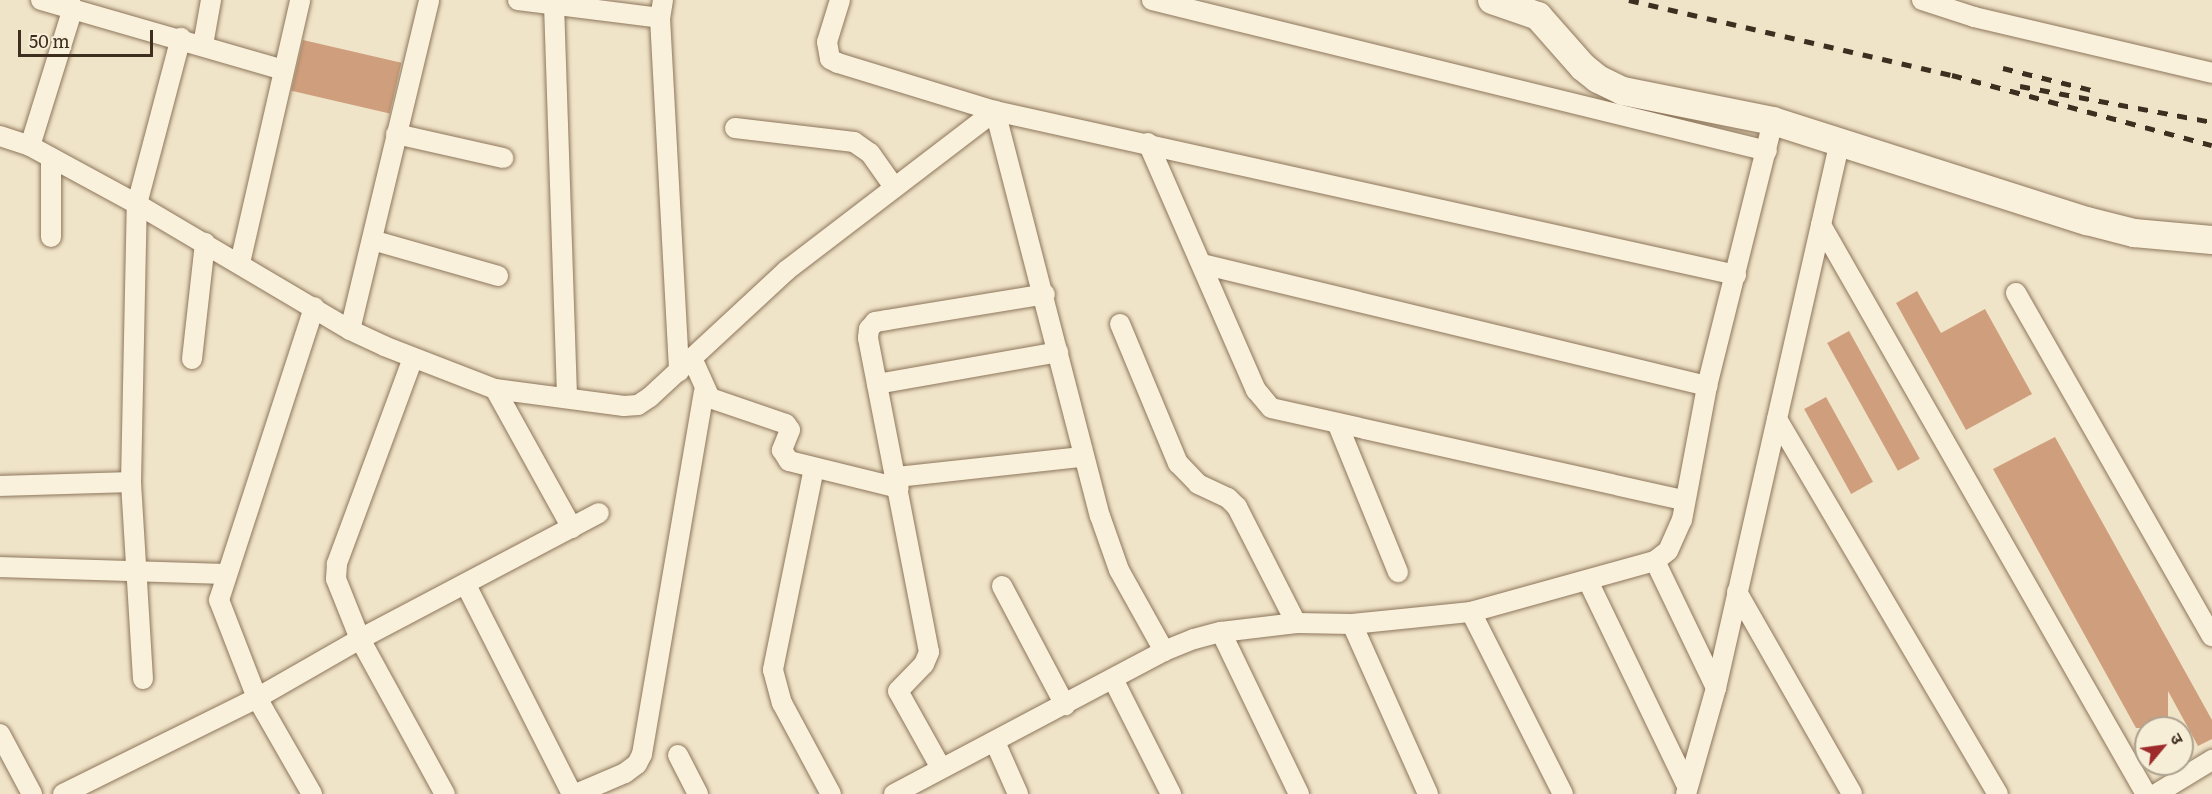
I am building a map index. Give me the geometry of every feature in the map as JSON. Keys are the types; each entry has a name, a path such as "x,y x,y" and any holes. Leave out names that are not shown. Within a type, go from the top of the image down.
{"street":[{"path":"41,0 181,38 283,70"},
{"path":"203,45 211,0"},
{"path":"240,263 300,0"},
{"path":"350,330 429,0"},
{"path":"518,0 662,9 686,365 704,392 717,402 786,424 790,430 782,450 784,457 814,468 898,482 1082,457"},
{"path":"840,0 827,42 830,59 995,111 1148,143 1736,275"},
{"path":"1152,0 1767,151"},
{"path":"1492,0 1538,16 1583,67 1612,86 1773,121 2087,221 2134,233 2212,240"},
{"path":"1922,0 1976,8 2212,73"},
{"path":"554,4 567,396"},
{"path":"30,146 73,8"},
{"path":"143,680 131,482 137,204 181,38"},
{"path":"0,136 30,146 240,263 350,330 413,358 495,389 638,405 686,365 787,270 995,111"},
{"path":"995,111 1045,294 1082,457 1119,570 1164,651"},
{"path":"894,794 1164,651 1221,632 1296,623 1352,624 1471,612 1655,561 1668,550 1678,532 1707,386 1773,121"},
{"path":"735,128 854,142 870,153 894,187"},
{"path":"396,134 503,158"},
{"path":"1687,790 1716,688 1840,141"},
{"path":"1148,143 1263,400 1285,413 1684,500"},
{"path":"51,158 51,237"},
{"path":"1821,225 2146,794"},
{"path":"372,240 498,276"},
{"path":"192,359 205,243"},
{"path":"1202,264 1707,386"},
{"path":"2016,292 2212,636"},
{"path":"941,768 898,691 924,664 929,652 898,482 867,338 875,322 1045,294"},
{"path":"312,794 258,698 220,606 224,574 314,308"},
{"path":"1120,324 1178,463 1198,484 1228,498 1237,507 1296,623"},
{"path":"877,384 1058,352"},
{"path":"413,358 337,564 340,592 360,639 445,794"},
{"path":"495,389 572,528"},
{"path":"466,585 574,794 625,773 637,764 642,754 704,392"},
{"path":"1777,419 1998,794"},
{"path":"1338,425 1398,572"},
{"path":"814,468 773,670 782,703 831,794"},
{"path":"0,486 131,482"},
{"path":"63,794 258,698 360,639 599,513"},
{"path":"1655,561 1716,688"},
{"path":"0,567 224,574"},
{"path":"1588,581 1687,790"},
{"path":"1002,586 1065,705"},
{"path":"1737,592 1852,794"},
{"path":"1471,612 1563,794"},
{"path":"1352,624 1428,794"},
{"path":"1221,632 1299,794"},
{"path":"1113,679 1171,794"},
{"path":"0,734 33,794"},
{"path":"995,742 1018,794"},
{"path":"678,755 698,794"},
{"path":"2156,794 2212,760"}],"building":[{"path":"303,40 401,63 390,113 291,91"},
{"path":"1917,291 1941,333 1985,309 2032,394 1966,430 1896,303"},
{"path":"1849,331 1920,459 1898,471 1827,343"},
{"path":"1826,397 1873,482 1851,494 1804,409"},
{"path":"2055,437 2212,720 2212,739 2198,746 2194,739 2194,716 2182,716 2168,691 2168,716 2134,716 2134,724 1993,469"}],"railway":[{"path":"1629,0 1952,75 2212,145"},
{"path":"2003,68 2096,91"},
{"path":"2020,86 2212,122"}]}
